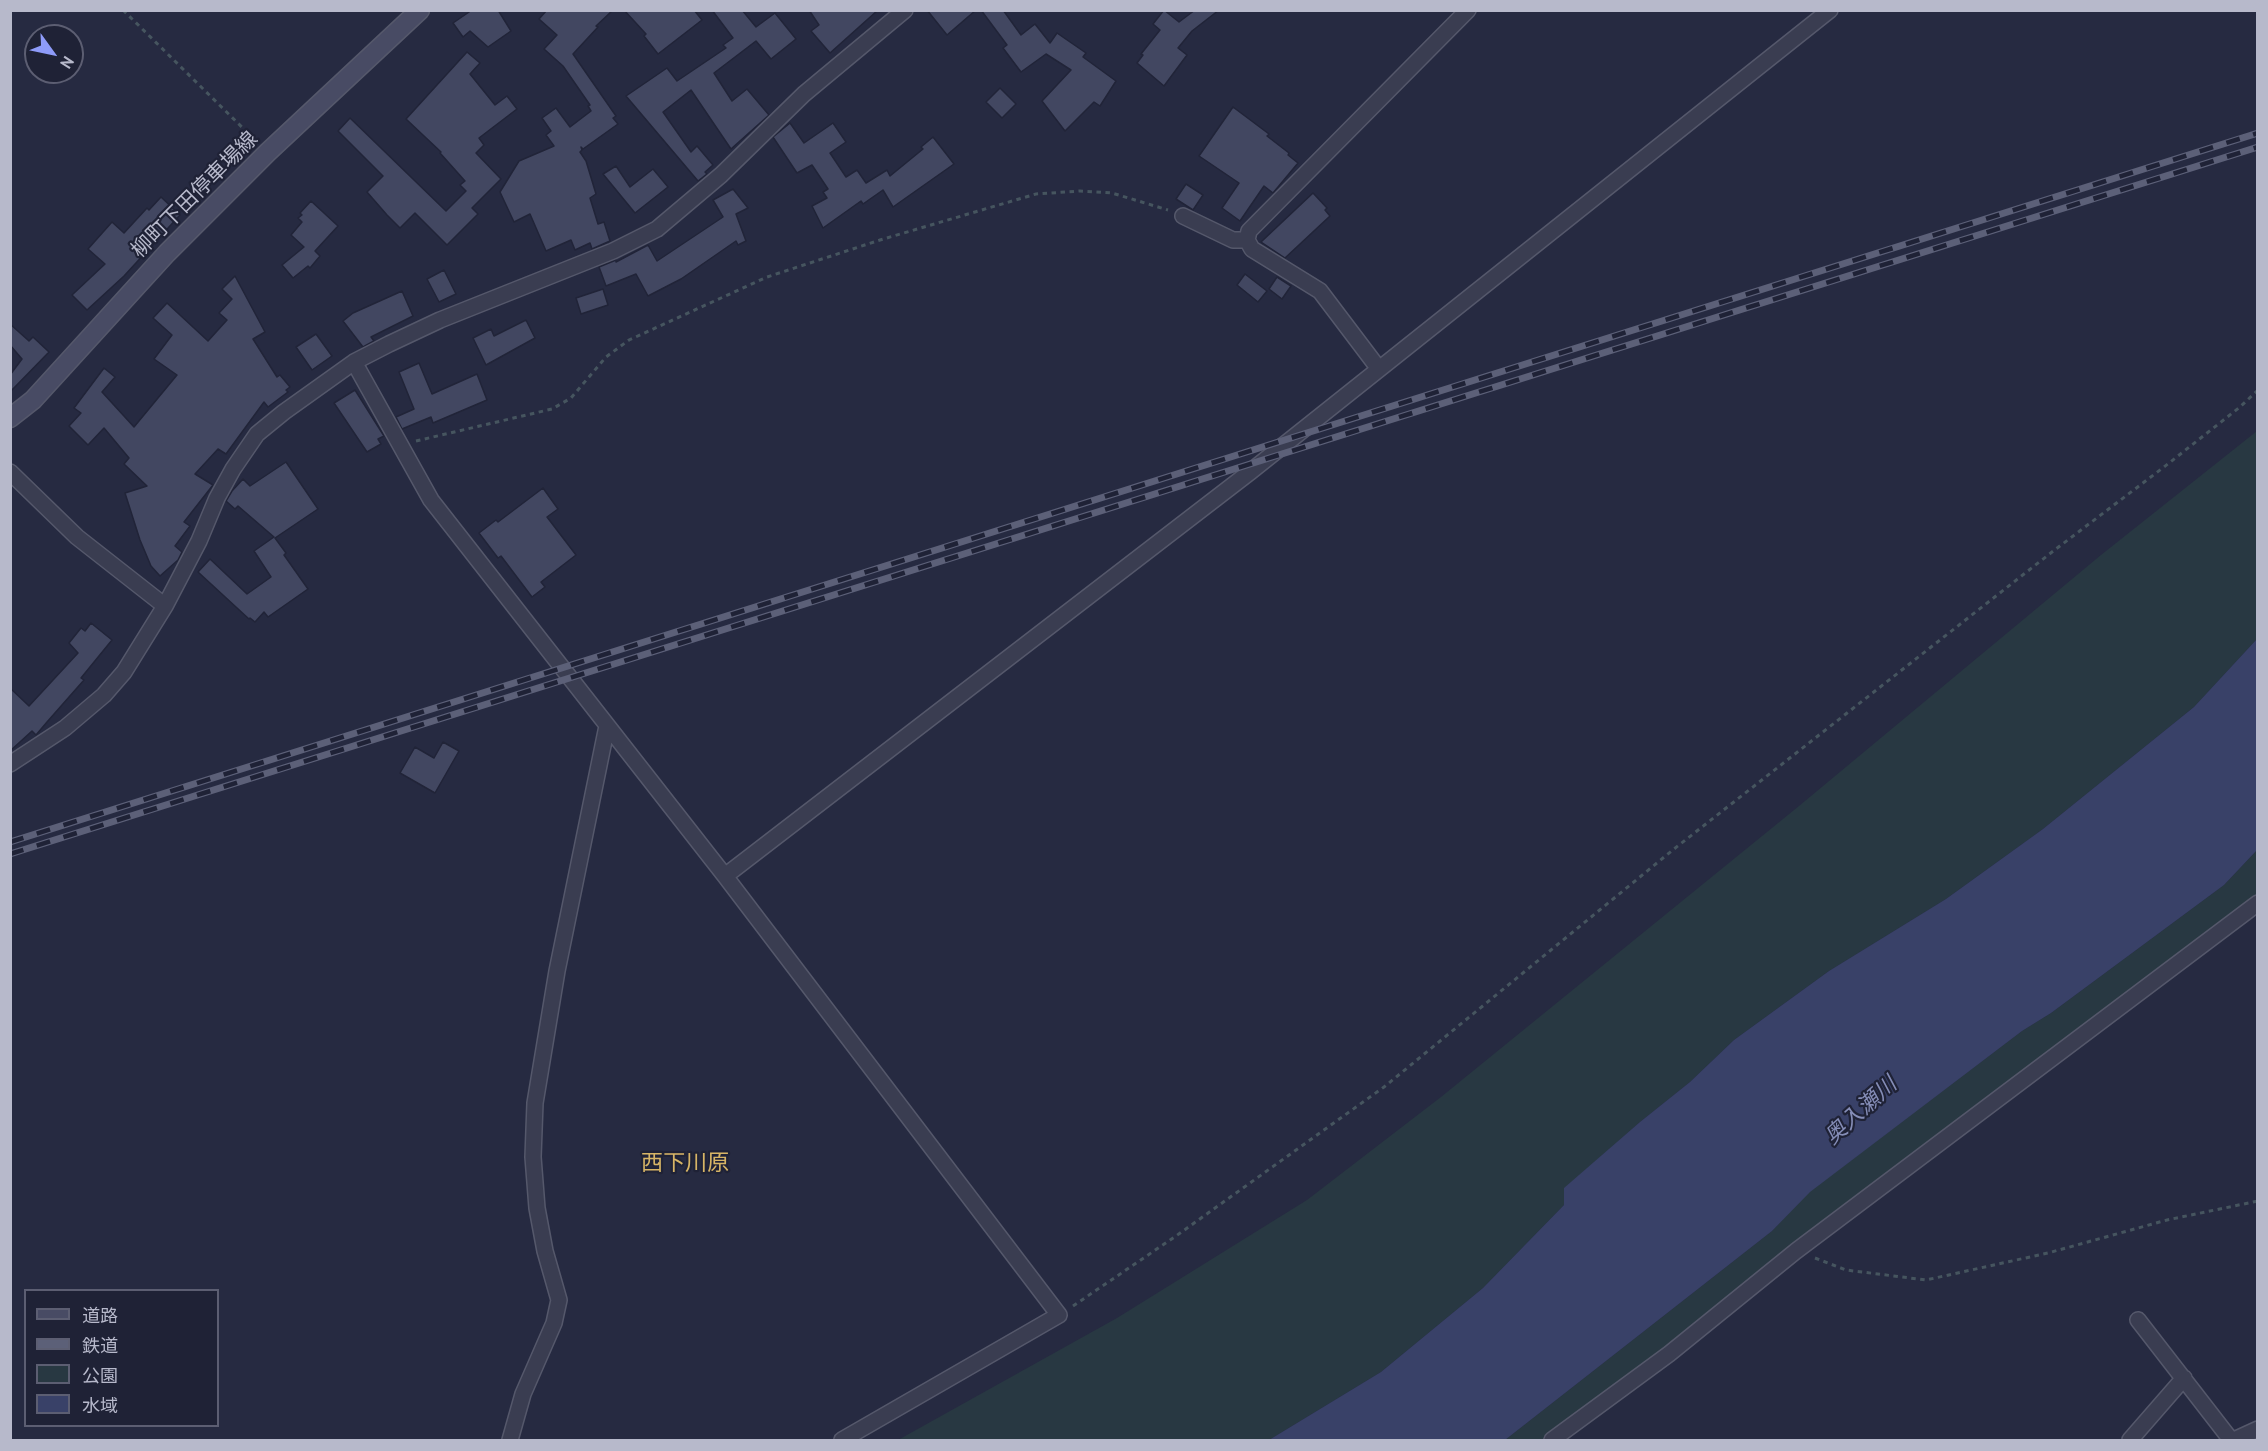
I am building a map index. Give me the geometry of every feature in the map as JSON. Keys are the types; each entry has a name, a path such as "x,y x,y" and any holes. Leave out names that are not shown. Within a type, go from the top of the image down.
{"main road":[{"name":"柳町下田停車場線","path":"10,418 33,400 167,254 268,152 420,10"}],"street":[{"path":"10,764 65,728 104,695 124,672 140,650 165,606 233,469 257,434 354,362 440,320 561,273 657,229 721,175 804,94 905,10"},
{"path":"1379,369 1320,291 1252,249 1247,240 1249,231 1468,10"},
{"path":"726,876 1379,369 1830,10"},
{"path":"1183,216 1233,240 1247,240"},
{"path":"354,362 431,500 726,876 1059,1316 842,1440"},
{"path":"10,472 77,537 165,606"},
{"path":"510,1440 523,1394 554,1323 559,1300 544,1251 537,1208 533,1157 535,1103 557,971 607,726"},
{"path":"1552,1440 1669,1354 1796,1251 2258,903"},
{"path":"2138,1320 2233,1440 2258,1430"},
{"path":"2130,1440 2184,1378"}],"path":[{"path":"123,10 268,152"},
{"path":"399,445 552,410 571,398 606,357 629,340 767,277 986,208 1036,194 1080,190 1112,192 1183,216"},
{"path":"1059,1316 1176,1236 1384,1087 1674,849 2052,552 2164,467 2258,390"},
{"path":"1796,1251 1846,1270 1926,1280 2048,1253 2167,1220 2258,1201"}],"green space":[{"path":"2257,431 2257,639 2194,707 2043,829 1946,899 1829,971 1734,1040 1690,1082 1640,1122 1565,1188 1564,1205 1483,1288 1381,1372 1269,1440 898,1440 1117,1318 1307,1200 1441,1097 1799,806 2101,555"},
{"path":"2257,850 2257,896 1563,1426 1542,1440 1505,1440 1772,1231 1809,1192 2022,1031 2051,1013 2224,885"}],"water":[{"name":"奥入瀬川","path":"2257,639 2257,850 2224,885 2051,1013 2022,1031 1810,1192 1772,1231 1505,1440 1269,1440 1381,1372 1483,1288 1564,1205 1564,1188 1690,1082 1734,1040 1829,971 1946,899 2043,829 2194,707"}],"building":[{"path":"472,10 498,10 511,31 488,47 470,31 463,37 453,23"},
{"path":"547,10 613,10 596,26 598,27 573,54 616,116 613,118 618,124 583,149 581,147 580,152 586,161 596,194 590,198 598,224 604,222 610,241 592,249 590,243 575,250 571,240 546,251 530,214 514,222 500,192 519,161 554,146 546,135 551,131 542,118 556,108 570,127 591,111 588,106 590,105 563,66 544,49 557,35 539,19"},
{"path":"624,10 694,10 702,20 658,54 644,36 646,34"},
{"path":"712,10 742,10 756,27 775,13 796,39 771,59 756,41 714,73 732,101 747,89 769,115 731,149 691,90 663,112 691,152 697,146 713,165 698,181 626,96 667,68 677,81 726,48 723,45 733,38"},
{"path":"809,10 878,10 830,53 811,31 819,25"},
{"path":"927,10 976,10 947,35"},
{"path":"981,10 1003,10 1021,35 1035,24 1050,43 1057,33 1086,53 1083,57 1116,81 1100,106 1094,102 1065,131 1042,101 1071,70 1046,54 1021,72 1003,48 1007,45"},
{"path":"1164,10 1179,22 1195,10 1219,10 1192,31 1178,48 1187,55 1164,86 1137,63 1143,55 1141,54 1160,30 1153,24"},
{"path":"467,52 480,63 470,74 495,105 507,96 517,109 479,138 484,145 476,153 501,179 472,208 478,214 447,245 415,213 400,228 387,215 367,192 383,176 338,131 350,118 446,211 466,191 460,185 465,181 441,152 406,119"},
{"path":"1000,88 1016,104 1002,118 986,102"},
{"path":"1233,107 1269,134 1267,136 1298,163 1273,193 1264,186 1240,221 1222,208 1239,183 1199,156"},
{"path":"790,123 804,143 833,123 846,142 830,153 846,177 857,170 866,183 887,170 890,176 923,149 921,147 933,137 954,164 893,207 883,190 863,204 861,201 823,228 812,206 827,198 823,192 828,189 812,165 797,173 773,137"},
{"path":"616,166 630,187 653,169 668,187 635,213 603,174"},
{"path":"1186,184 1203,195 1193,210 1176,199"},
{"path":"733,189 748,208 736,214 746,241 738,245 736,241 681,279 648,296 636,274 606,286 599,267 616,260 616,262 648,245 657,261 723,217 713,200"},
{"path":"1313,193 1327,208 1325,210 1330,216 1285,258 1261,242"},
{"path":"161,197 180,215 124,276 87,310 72,295 105,264 88,249 112,222 124,233 147,208 149,210"},
{"path":"311,201 338,226 315,251 320,256 310,268 308,266 293,278 282,265 304,247 291,235 302,222 298,218 302,215 300,213"},
{"path":"444,270 456,294 439,302 427,279"},
{"path":"1245,274 1267,291 1258,302 1237,285"},
{"path":"235,276 265,332 253,339 277,377 280,375 290,387 286,390 288,392 268,407 264,402 226,454 218,449 195,474 213,485 184,522 190,526 175,546 182,552 178,560 160,576 151,566 140,540 125,493 147,486 124,464 129,458 104,428 88,445 69,426 81,413 74,408 104,368 115,377 102,392 134,427 177,375 154,359 172,335 153,318 167,303 208,341 227,320 219,313 232,299 222,289"},
{"path":"1277,277 1291,286 1282,299 1269,289"},
{"path":"603,289 608,305 581,314 576,298"},
{"path":"402,291 413,316 371,337 374,341 363,347 343,321 353,313"},
{"path":"526,320 535,338 486,365 473,338 491,329 494,336"},
{"path":"10,324 29,341 33,337 49,352 10,392 10,375 22,359 10,345"},
{"path":"316,334 332,356 312,370 296,347"},
{"path":"419,363 432,394 477,374 487,400 433,423 431,417 402,429 396,417 414,409 399,372"},
{"path":"355,390 384,436 378,439 381,444 367,452 334,403"},
{"path":"286,462 318,509 275,538 308,589 268,617 264,612 255,622 198,572 210,559 247,594 271,577 254,551 274,537 238,506 235,509 226,501 243,479 250,486"},
{"path":"543,488 558,509 547,517 576,555 541,582 545,587 532,597 501,556 498,558 479,533 496,520 498,522"},
{"path":"91,623 112,640 81,678 84,680 36,735 32,731 10,751 10,688 29,706 78,653 69,643 81,628 85,631"},
{"path":"443,742 459,751 435,793 400,773 415,747 434,758"}],"railway":[{"path":"10,842 2258,133"},
{"path":"10,854 2258,147"}],"district":[{"name":"西下川原","path":"685,1164"}]}
